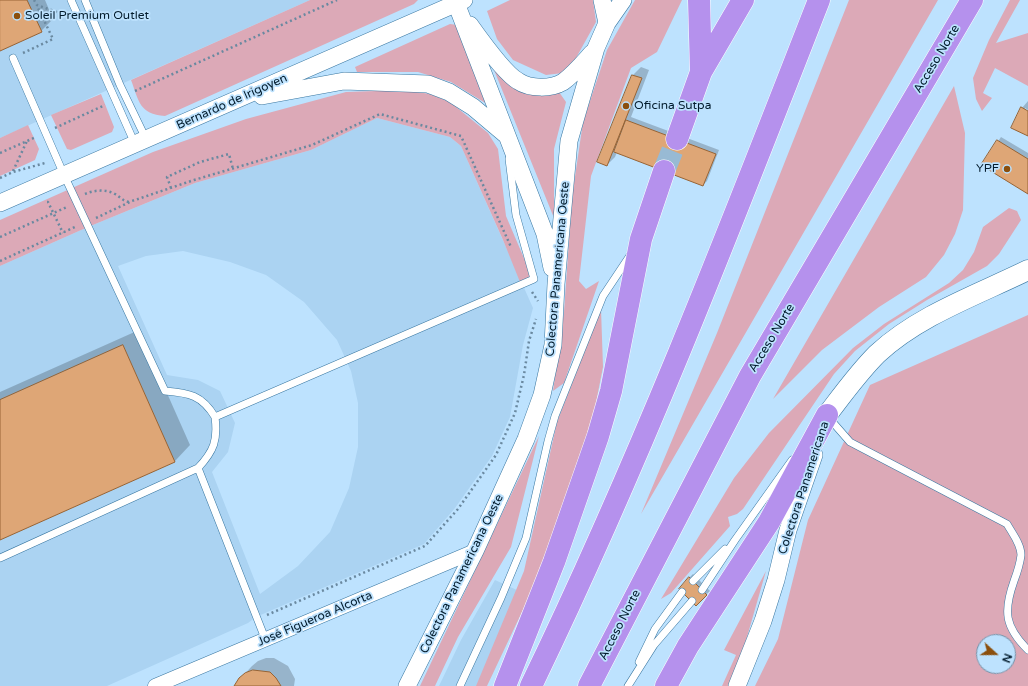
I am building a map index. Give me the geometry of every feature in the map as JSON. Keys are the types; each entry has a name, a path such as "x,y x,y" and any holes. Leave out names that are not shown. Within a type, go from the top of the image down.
{"highway":[{"path":"699,0 701,72"},
{"path":"677,139 701,72 743,0"},
{"path":"531,686 570,605 655,412 719,257 819,0"},
{"name":"Acceso Norte","path":"589,686 750,376 972,0"},
{"path":"506,686 554,562 598,436 611,391 640,239 664,171"},
{"path":"666,686 688,646 769,522 827,415"}],"main road":[{"name":"Colectora Panamericana","path":"827,415 862,369 903,334 928,318 1028,270"}],"street":[{"path":"602,0 607,23"},
{"name":"Colectora Panamericana Oeste","path":"407,686 475,550 526,439 542,396 553,345 556,284 570,141 596,48 607,23 624,0"},
{"path":"458,1 476,34 500,64 518,81 530,86 540,87 562,82 577,70 596,48"},
{"path":"458,1 545,234 556,284"},
{"name":"Bernardo de Irigoyen","path":"0,203 233,102 458,1"},
{"path":"233,102 344,81 428,84 449,92 473,107 507,135"},
{"name":"Colectora Panamericana","path":"737,686 763,621 776,580 788,530 827,415"},
{"name":"José Figueroa Alcorta","path":"155,686 475,550"}],"lane":[{"path":"71,0 115,100 141,142"},
{"path":"85,0 125,96 141,142"},
{"path":"0,558 198,468 214,447 217,432 215,417 208,404 194,396 180,392 165,391 76,202 13,58"},
{"path":"215,417 534,279 516,215 507,135"},
{"path":"460,686 502,598 526,538 555,416 602,296 640,239"},
{"path":"702,590 734,540 797,453 827,415 850,442 1007,524 1016,538 1021,554 1006,606 1008,619 1015,638 1028,650"},
{"path":"198,468 266,640"},
{"path":"693,581 734,540"},
{"path":"636,672 644,650 655,629 682,592"},
{"path":"628,686 636,672 673,621 692,601"}],"path":[{"path":"13,58 53,38 34,0"},
{"path":"125,96 337,0"},
{"path":"37,5 67,16"},
{"path":"103,99 108,112"},
{"path":"0,153 115,100"},
{"path":"0,261 132,201 312,145 380,114 461,136 512,248"},
{"path":"13,172 27,141"},
{"path":"171,188 167,177 200,162 229,154 232,169"},
{"path":"0,237 76,202 86,193 104,191 111,192 126,202 132,201"},
{"path":"527,282 541,307"},
{"path":"257,619 425,546 458,509 496,455 515,413 524,375 529,341 538,314"}],"shaded area":[{"path":"0,0 310,0 0,138"},
{"path":"310,0 418,0 414,4 165,116 156,115 141,105 131,80"},
{"path":"510,0 593,0 596,22 576,58 563,73 546,75 513,60 497,39 487,11"},
{"path":"635,0 682,0 657,52 631,68 591,176 579,281 586,289 599,281 564,383 553,391 564,312 572,197 583,122 607,50"},
{"path":"849,0 938,0 641,514 717,333"},
{"path":"1010,0 1020,0 996,43 1028,33 1028,86 995,68 983,93 992,98 982,111 976,99 973,78 989,40"},
{"path":"450,24 457,25 487,104 451,82 418,72 357,72 355,67"},
{"path":"492,65 559,92 566,102 554,149 554,218"},
{"path":"954,86 965,133 963,210 955,234 944,255 926,277 879,307 822,350 773,399"},
{"path":"405,90 430,94 450,102 488,133 498,149 506,216 532,277 520,282 461,146 450,137 377,118 311,150 195,183 88,227 0,266 0,220 153,152 246,119 346,92"},
{"path":"101,94 114,127 112,132 71,150 67,149 51,115"},
{"path":"377,118 450,137 461,146 533,308 523,345 510,417 492,456 455,508 424,544 256,617 248,623 107,686 0,686 0,540 175,462 123,345 0,400 0,266 88,227 195,183 311,150","holes":["183,251 230,262 266,275 304,302 337,340 351,371 358,403 358,447 349,488 330,532 298,566 260,594 212,472 228,452 235,423 220,391 198,380 167,375 118,266 146,256"]},
{"path":"28,125 39,149 35,160 0,176 0,138"},
{"path":"1009,208 1017,211 1021,220 999,254 987,266 927,300 889,324 855,351 834,374 743,509 737,514 728,517 730,526 671,593 661,599 734,478 769,433 853,348 884,324 949,283 963,270 974,252 983,227"},
{"path":"601,309 603,367 590,433 537,580 487,686 476,686 524,571 557,422"},
{"path":"1028,315 1028,686 755,686 778,639 808,520 870,385"},
{"path":"539,436 511,547 458,637 435,686 420,686"},
{"path":"766,571 745,644 728,686 722,686 736,655 724,650"},
{"path":"495,580 519,591 479,686 439,686 461,640"}],"building":[{"name":"Soleil Premium Outlet","path":"0,0 27,0 42,32 0,51"},
{"path":"632,75 642,78 607,166 597,162"},
{"path":"1021,107 1028,111 1028,136 1011,128"},
{"path":"626,120 716,154 703,186 614,152"},
{"name":"YPF","path":"997,140 1028,159 1028,194 981,165"},
{"path":"123,345 175,462 0,540 0,400"},
{"path":"689,577 707,595 696,606 679,589"},
{"path":"253,670 270,672 281,686 234,686 239,678 245,673"}],"tunnel":[{"path":"664,171 677,139"}],"place":[{"name":"Soleil Premium Outlet","path":"17,16"},
{"name":"Oficina Sutpa","path":"626,106"},
{"name":"YPF","path":"1007,169"}]}
